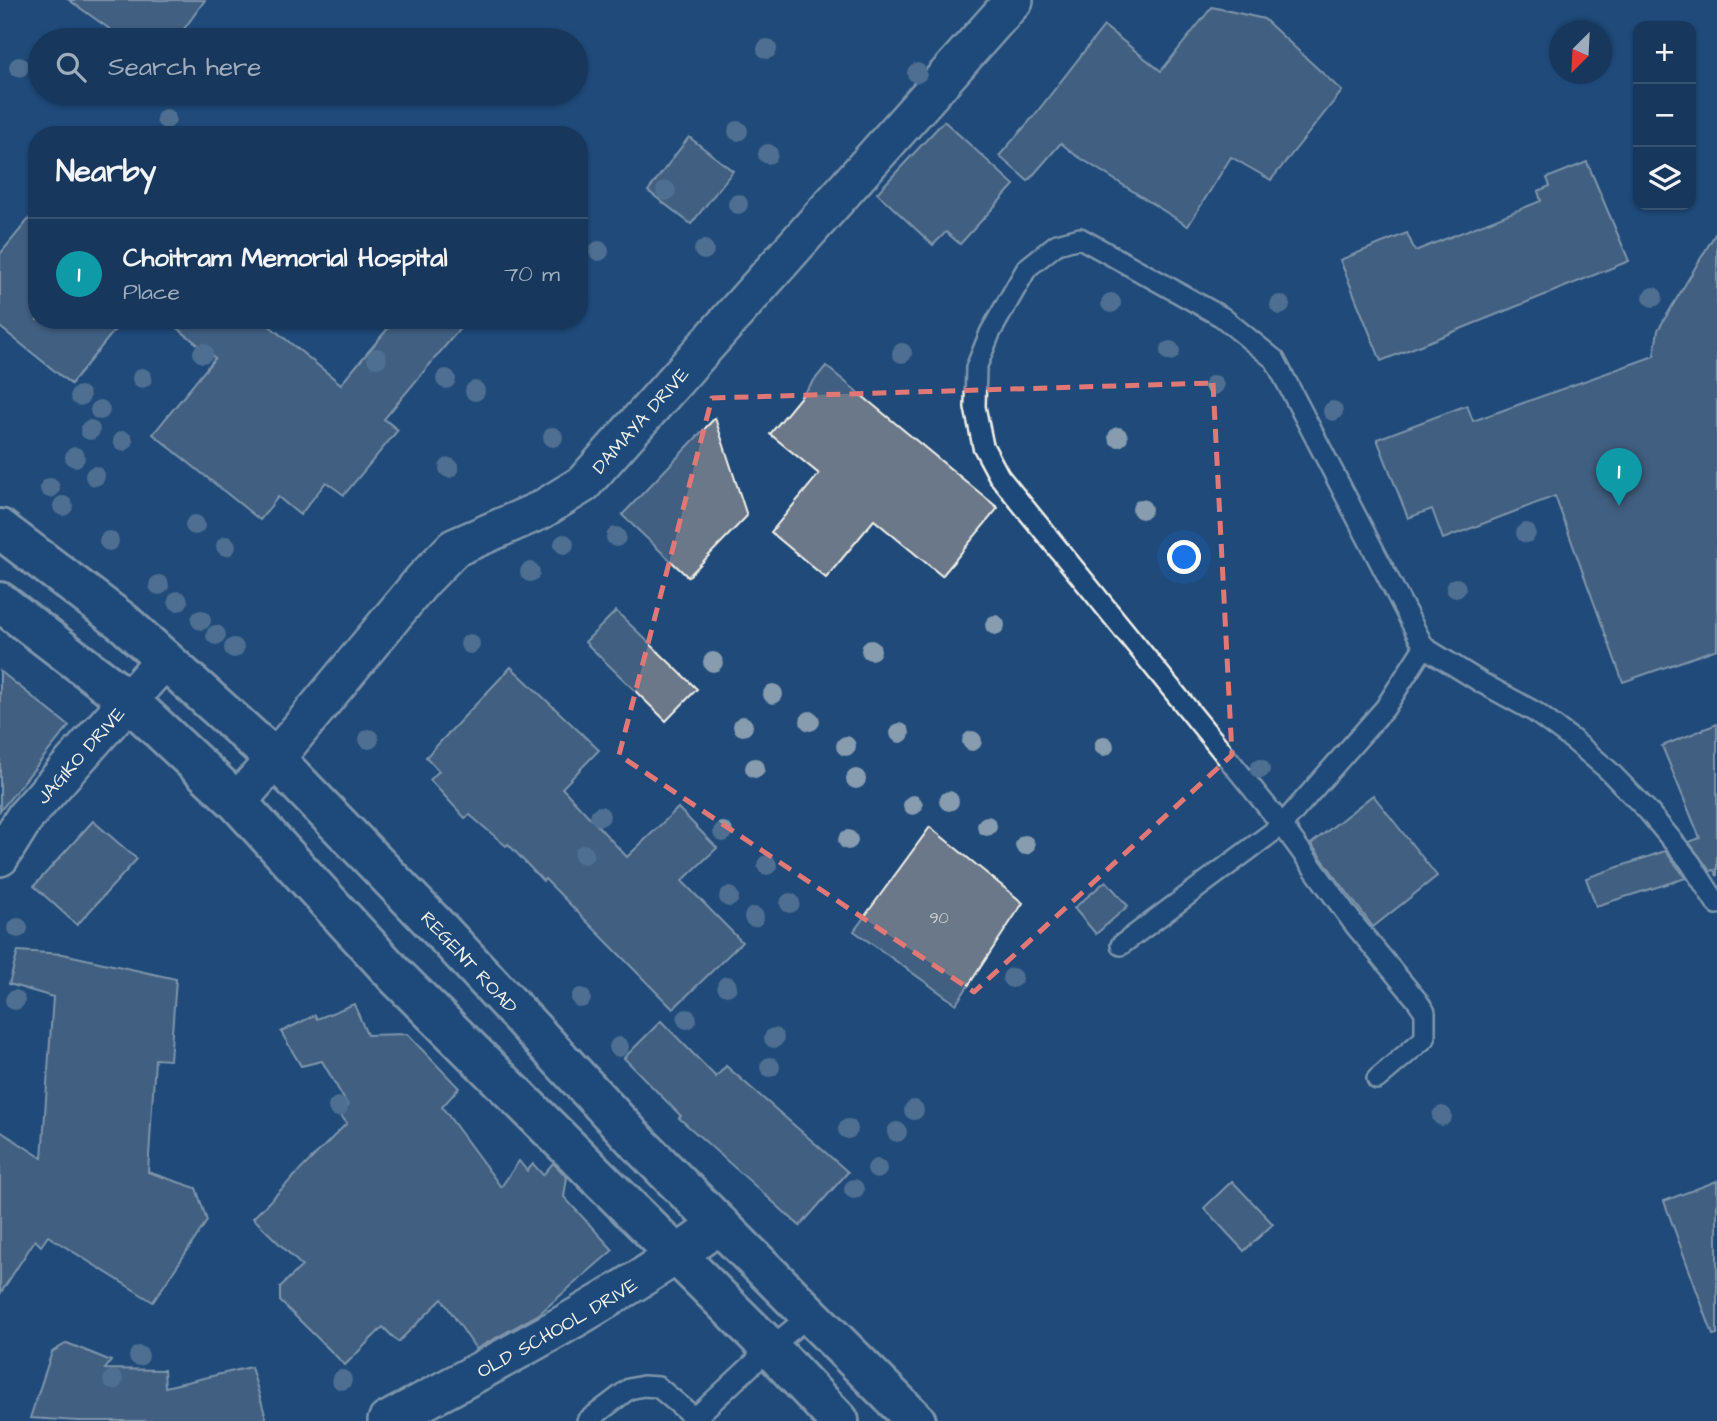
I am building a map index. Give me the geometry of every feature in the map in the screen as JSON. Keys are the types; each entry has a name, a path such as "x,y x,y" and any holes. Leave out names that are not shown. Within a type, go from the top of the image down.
{"main road":[{"name":"REGENT ROAD","path":"0,529 124,623 275,758 445,935 639,1144 916,1421"},
{"path":"0,602 128,700 237,802 395,975 678,1255 839,1421"}],"street":[{"name":"DAMAYA DRIVE","path":"237,802 422,580 454,548 541,510 583,484 1014,0"},
{"name":"JAGIKO DRIVE","path":"0,857 25,817 165,659"},
{"name":"OLD SCHOOL DRIVE","path":"387,1421 543,1336 678,1255 720,1224"}],"lane":[{"path":"1377,1079 1425,1038 1425,1012 1354,924 1282,825 1027,513 999,476 983,446 975,407 976,368 990,332 1027,268 1056,244 1080,238 1222,317 1275,360 1424,647 1535,712 1608,770 1648,810 1690,862 1717,904"},
{"path":"1121,944 1282,825 1385,708 1424,647"},
{"path":"587,1421 629,1389 643,1386 658,1387 695,1420 770,1348 810,1315"}],"highlighted area":[{"path":"1213,383 1232,755 974,992 619,755 712,398"}],"building":[{"path":"69,0 205,0 185,28 108,28"},
{"path":"1212,7 1264,19 1342,91 1271,180 1231,157 1188,226 1061,143 1028,181 999,156 1104,26 1161,71"},
{"path":"944,121 1014,185 960,244 946,232 933,245 877,193"},
{"path":"689,137 733,171 691,224 648,191"},
{"path":"1587,162 1629,261 1381,361 1340,260 1407,233 1415,251 1541,201 1538,191 1550,186 1547,178"},
{"path":"28,220 28,329 116,329 71,384 0,327 0,254"},
{"path":"1717,231 1717,649 1623,682 1555,496 1443,539 1432,509 1408,518 1377,439 1467,405 1473,421 1654,356 1658,330"},
{"path":"178,329 273,329 341,384 387,329 459,329 384,419 398,430 344,495 326,482 300,515 278,497 260,520 153,434 215,358"},
{"path":"826,366 998,508 942,576 874,520 826,578 771,532 819,474 770,434"},
{"path":"715,418 747,516 688,577 622,515"},
{"path":"616,611 697,689 666,721 585,642"},
{"path":"511,667 599,750 562,788 627,857 678,808 717,848 682,881 742,942 673,1009 508,844 506,846 470,815 465,818 430,780 439,771 426,757"},
{"path":"0,671 69,726 0,811"},
{"path":"1717,724 1717,876 1714,870 1710,871 1689,842 1700,838 1662,746"},
{"path":"1373,795 1437,876 1373,927 1311,844"},
{"path":"93,821 137,859 77,925 34,886"},
{"path":"930,827 1023,903 956,1004 854,931"},
{"path":"1665,851 1686,878 1596,906 1586,878"},
{"path":"1106,881 1128,906 1096,934 1074,908"},
{"path":"18,951 63,954 176,979 170,1060 155,1059 148,1172 196,1188 207,1221 153,1302 48,1236 41,1246 35,1240 0,1294 0,1131 42,1158 53,997 9,984"},
{"path":"354,1004 367,1035 407,1034 459,1088 442,1107 501,1187 519,1161 527,1171 533,1164 543,1175 553,1163 567,1177 564,1197 613,1250 539,1314 476,1349 442,1299 398,1342 383,1327 345,1365 280,1301 280,1287 302,1266 253,1218 347,1123 340,1115 348,1106 322,1061 301,1066 281,1032 315,1015 317,1019"},
{"path":"661,1021 716,1077 726,1066 848,1172 800,1226 679,1118 681,1116 624,1058"},
{"path":"1232,1181 1273,1224 1244,1251 1204,1208"},
{"path":"1717,1181 1717,1334 1713,1335 1664,1201"},
{"path":"67,1343 111,1361 105,1369 164,1370 165,1387 251,1367 267,1421 78,1421 30,1418 52,1352"}],"place":[{"name":"Choitram Memorial Hospital","path":"1619,506"}]}
